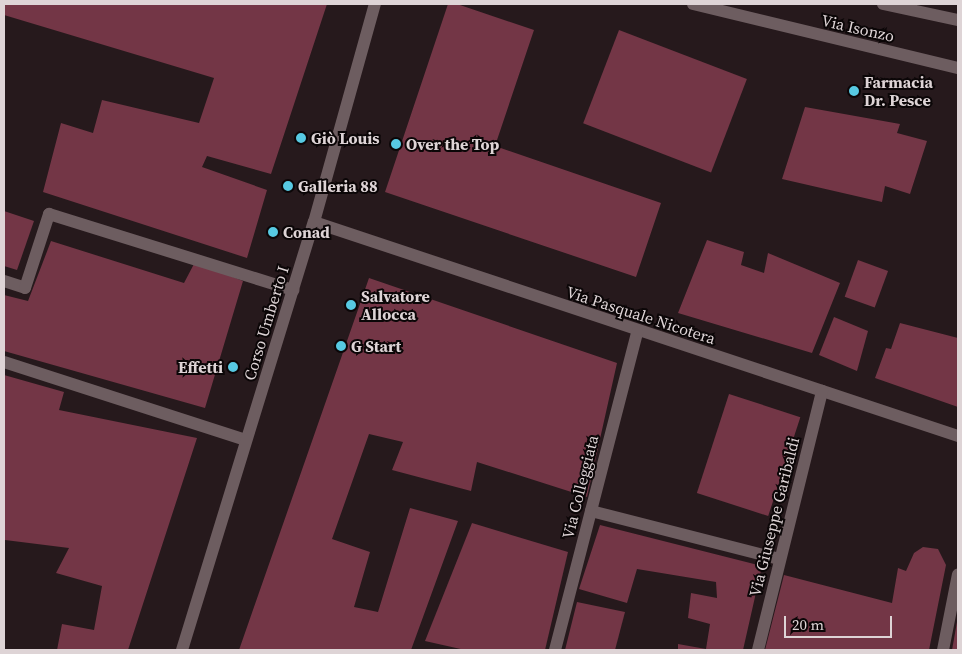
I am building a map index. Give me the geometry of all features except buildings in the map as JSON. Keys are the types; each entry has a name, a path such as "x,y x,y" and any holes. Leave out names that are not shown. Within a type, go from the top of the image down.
{"street":[{"name":"Corso Umberto I","path":"182,650 314,222 374,4"},
{"name":"Via Isonzo","path":"693,4 958,68"},
{"name":"Via Isonzo","path":"883,4 958,20"},
{"path":"4,281 25,288 50,214 293,290"},
{"name":"Via Pasquale Nicotera","path":"314,222 637,332 958,436"},
{"name":"Via Colleggiata","path":"556,650 637,332"},
{"path":"4,362 246,440"},
{"name":"Via Giuseppe Garibaldi","path":"758,650 822,391"},
{"path":"591,511 780,560"},
{"path":"943,650 956,606 958,574"}],"place":[{"name":"Farmacia Dr. Pesce","path":"854,91"},
{"name":"Giò Louis","path":"301,138"},
{"name":"Over the Top","path":"396,144"},
{"name":"Galleria 88","path":"288,186"},
{"name":"Conad","path":"273,232"},
{"name":"Salvatore Allocca","path":"351,305"},
{"name":"G Start","path":"341,346"},
{"name":"Effetti","path":"233,367"}]}
